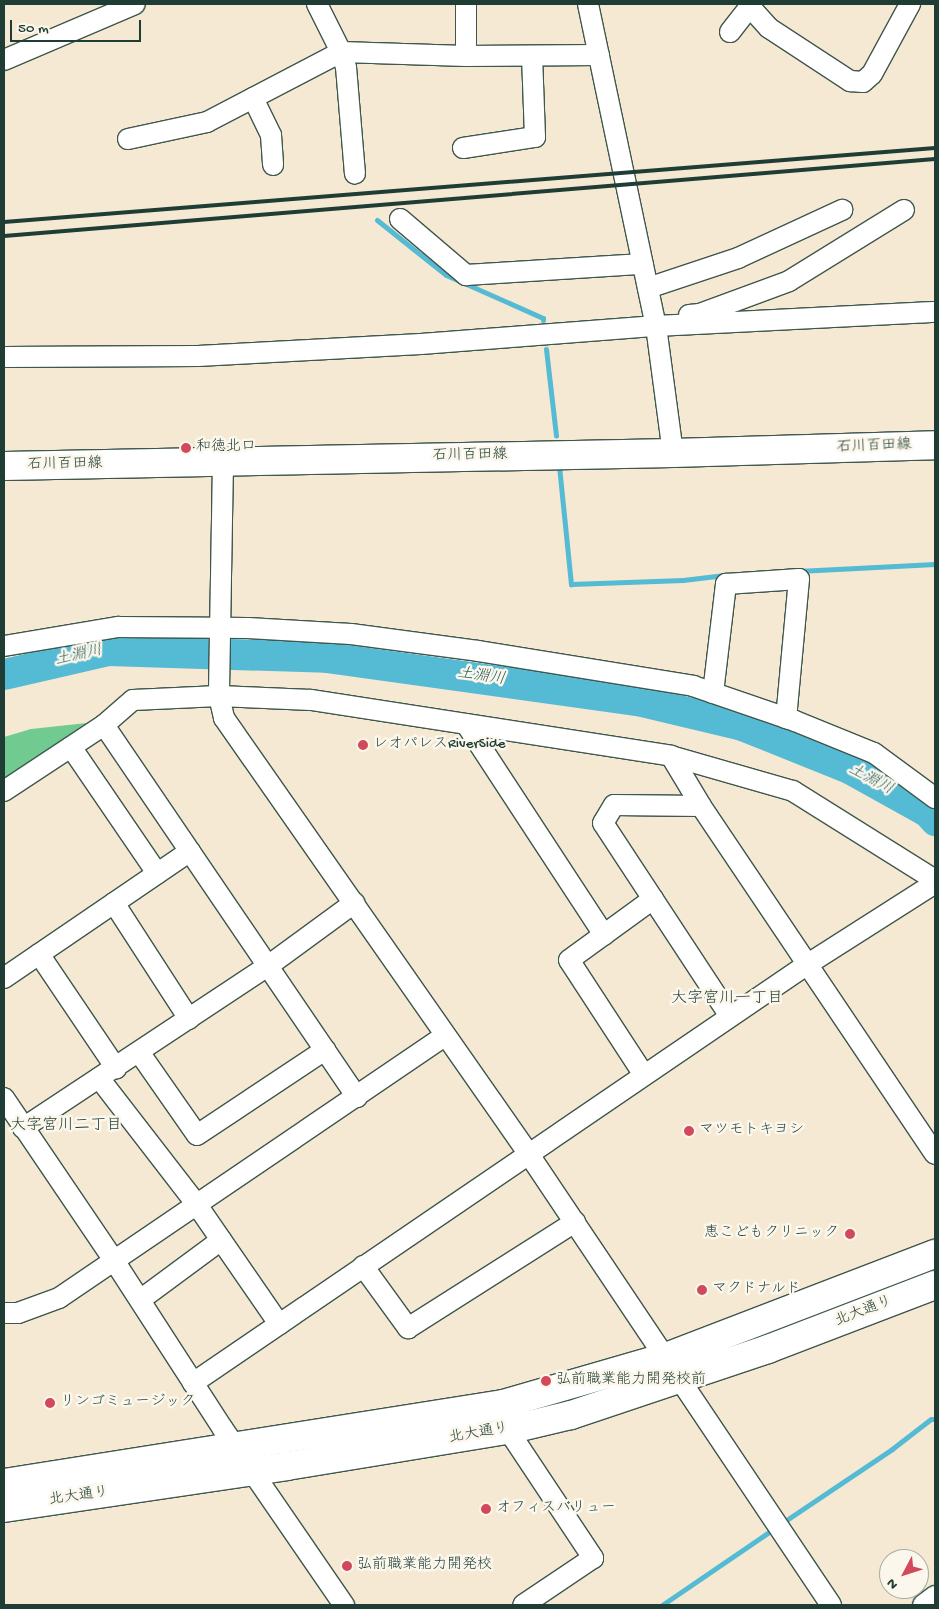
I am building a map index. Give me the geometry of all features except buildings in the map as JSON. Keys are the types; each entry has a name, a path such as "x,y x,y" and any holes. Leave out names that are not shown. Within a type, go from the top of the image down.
{"street":[{"path":"4,60 135,4"},
{"path":"317,4 341,52 346,68 354,174"},
{"path":"466,4 466,56"},
{"path":"588,4 655,322 673,453"},
{"path":"730,32 751,5 777,33 850,82 863,82 872,74 910,4"},
{"path":"128,139 207,122 341,52 466,56 599,55"},
{"path":"463,148 535,137 532,56"},
{"path":"253,98 271,135 273,165"},
{"path":"648,288 738,258 842,210"},
{"path":"655,322 700,314 789,281 904,210"},
{"path":"400,219 466,275 643,264"},
{"path":"4,357 198,356 412,344 655,322 935,312"},
{"name":"石川百田線","path":"4,466 673,453 935,445"},
{"path":"223,462 219,691 224,718 528,1153 831,1605"},
{"path":"713,693 726,584 799,579 786,718"},
{"path":"4,646 118,628 351,634 693,686 786,718 874,753 935,798"},
{"path":"4,791 104,725 133,700 219,691 311,700 671,756 793,791 935,881 730,1016 193,1383"},
{"path":"466,724 604,935"},
{"path":"104,725 357,1097"},
{"path":"71,747 157,873"},
{"path":"671,756 701,806 935,1154"},
{"path":"701,806 614,805 602,823 730,1016"},
{"path":"4,978 190,851"},
{"path":"644,1075 569,960 653,899"},
{"path":"114,903 189,1019"},
{"path":"23,1128 268,966 354,903"},
{"path":"39,954 116,1068"},
{"path":"4,1313 18,1313 59,1298 198,1206 446,1036"},
{"path":"139,1052 198,1135 324,1050"},
{"path":"99,1078 198,1206 279,1324"},
{"path":"4,1098 115,1262 193,1383 236,1447 254,1470 344,1605"},
{"path":"364,1266 408,1328 575,1222"},
{"path":"140,1300 221,1240"},
{"path":"4,1483 502,1404 673,1368 935,1254"},
{"name":"北大通り","path":"4,1508 508,1430 571,1415 673,1368 768,1349 935,1285"},
{"path":"508,1430 593,1558 524,1605"},
{"path":"922,1605 935,1596"}],"green space":[{"path":"87,723 4,779 4,737 31,729"}],"waterway":[{"path":"377,220 446,275 543,318 543,320"},
{"path":"546,349 556,435"},
{"path":"559,466 571,584 683,580 725,575"},
{"path":"798,571 935,564"},
{"name":"土淵川","path":"4,674 108,650 326,657 637,700 742,725 849,768 928,812 935,820"},
{"path":"782,1523 892,1449 931,1419 935,1419"},
{"path":"662,1605 775,1528"}],"railway":[{"path":"4,222 935,148"},
{"path":"4,236 935,159"}],"place":[{"name":"和徳北口","path":"186,448"},
{"name":"レオパレスRiverSide","path":"363,745"},
{"name":"マツモトキヨシ","path":"689,1131"},
{"name":"恵こどもクリニック","path":"850,1234"},
{"name":"マクドナルド","path":"702,1290"},
{"name":"弘前職業能力開発校前","path":"546,1381"},
{"name":"リンゴミュージック","path":"50,1403"},
{"name":"オフィスバリュー","path":"486,1509"},
{"name":"弘前職業能力開発校","path":"347,1566"}],"district":[{"name":"大字宮川一丁目","path":"727,1000"},
{"name":"大字宮川二丁目","path":"66,1127"}]}
